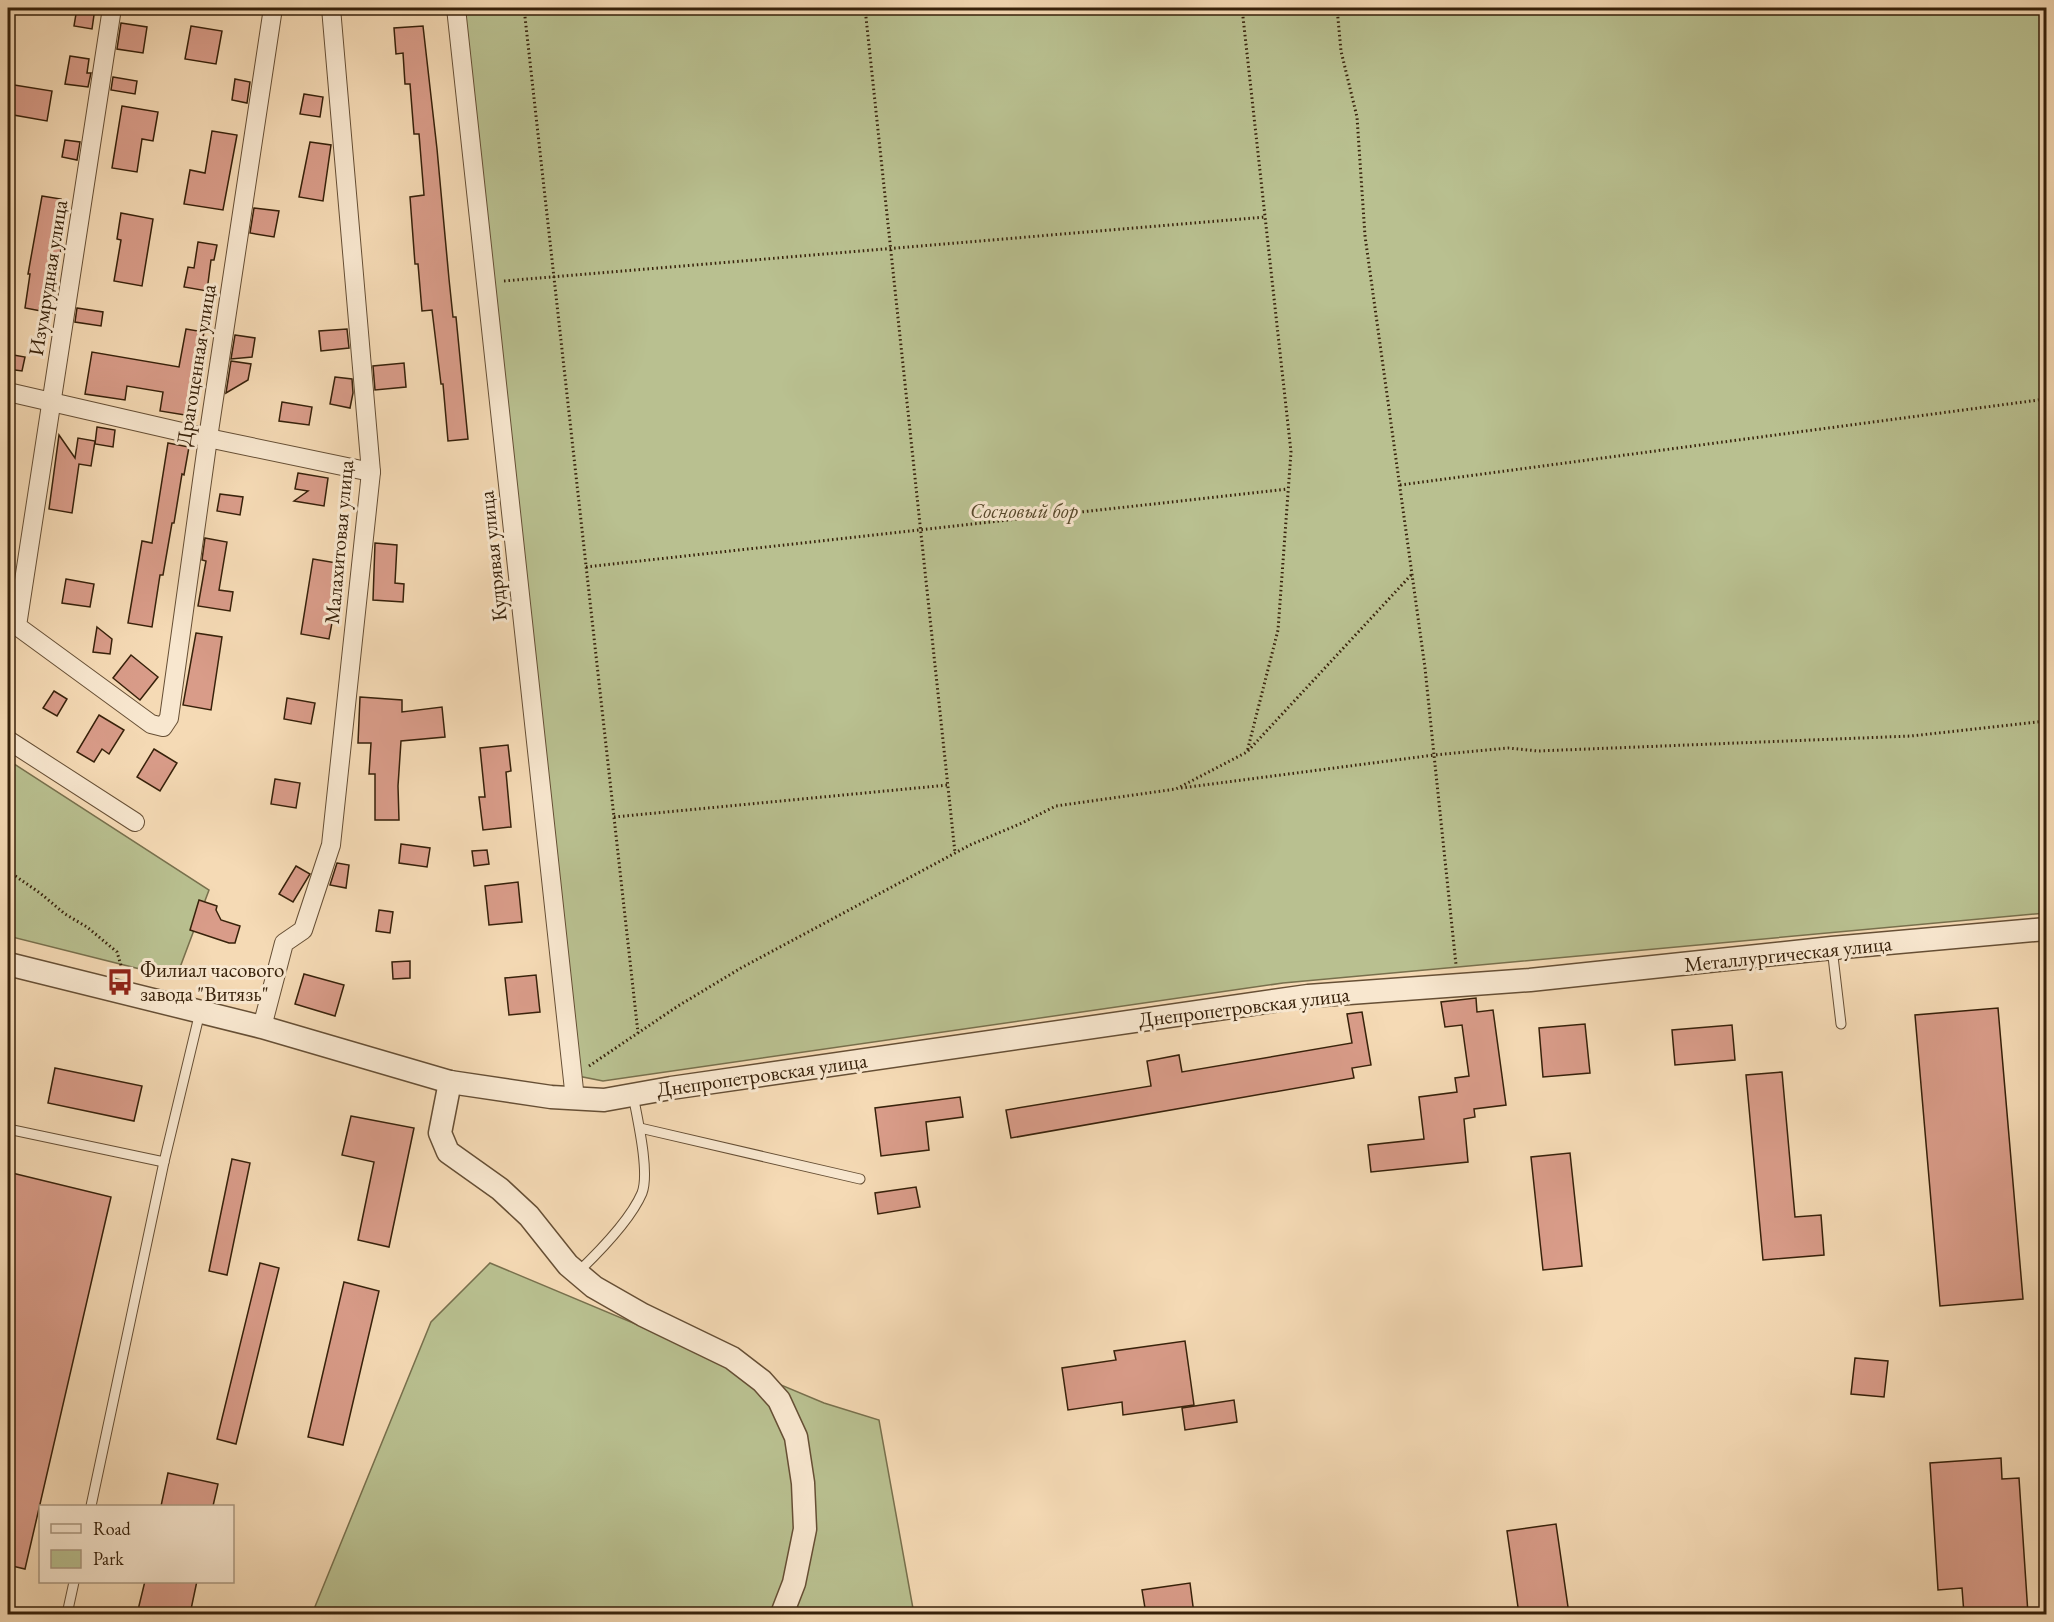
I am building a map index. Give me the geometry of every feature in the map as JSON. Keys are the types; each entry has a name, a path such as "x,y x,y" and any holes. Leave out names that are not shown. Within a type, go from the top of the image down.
{"street":[{"name":"Изумрудная улица","path":"112,8 17,626 151,724 163,727"},
{"name":"Драгоценная улица","path":"163,727 169,718 208,438 273,8"},
{"name":"Малахитовая улица","path":"262,1027 284,943 303,930 331,845 371,472 331,8"},
{"name":"Кудрявая улица","path":"456,8 575,1099"},
{"path":"8,392 208,438 371,472"},
{"path":"8,740 135,822"},
{"name":"Металлургическая улица","path":"1530,980 1832,948 2046,929"},
{"name":"Днепропетровская улица","path":"8,964 262,1027 450,1082 551,1098 603,1100 694,1084 1308,996 1530,980"},
{"path":"450,1082 440,1133 448,1152 500,1189 529,1216 568,1265 594,1287 643,1315 732,1358 762,1381 779,1400 796,1437 803,1483 805,1529 794,1582 782,1614"}],"lane":[{"path":"1832,948 1841,1024"},
{"path":"90,1505 164,1162 200,1012"},
{"path":"578,1273 627,1217 642,1191 644,1170 640,1128 633,1095"},
{"path":"640,1128 860,1179"},
{"path":"8,1129 164,1162"},
{"path":"67,1614 74,1583"}],"path":[{"path":"525,8 638,1033"},
{"path":"865,8 955,853"},
{"path":"1242,8 1291,452 1278,630 1247,752"},
{"path":"1337,8 1341,51 1357,117 1365,236 1412,574 1458,985"},
{"path":"486,282 1264,217"},
{"path":"1400,485 2046,399"},
{"path":"586,567 1288,489"},
{"path":"1176,789 1247,752 1412,574"},
{"path":"575,1099 582,1070 678,1005 790,940 955,853 1056,806 1434,755 1508,748 1538,751 1911,736 2046,721"},
{"path":"614,817 948,785"},
{"path":"8,871 65,914 87,927 117,952 128,994"}],"green space":[{"name":"Сосновый бор","path":"462,8 2046,8 2046,913 1283,983 603,1081 578,1076"},
{"path":"8,760 209,890 176,978 8,936"},
{"path":"490,1263 824,1403 879,1420 914,1614 312,1614 431,1322"}],"building":[{"path":"77,8 95,8 92,29 74,26"},
{"path":"121,23 147,27 143,53 117,49"},
{"path":"191,26 222,31 216,64 185,59"},
{"path":"423,26 468,439 448,441 443,384 441,384 432,310 422,311 418,264 415,264 410,197 424,195 419,134 414,134 410,84 405,84 403,53 396,54 394,28"},
{"path":"70,56 89,59 87,73 91,73 88,87 65,84"},
{"path":"113,77 137,81 135,94 111,90"},
{"path":"235,79 250,82 247,103 232,100"},
{"path":"8,84 52,91 47,121 8,114"},
{"path":"304,94 323,97 320,117 300,114"},
{"path":"122,106 158,112 153,141 142,139 137,172 112,168"},
{"path":"212,131 237,135 223,210 184,204 190,170 205,173"},
{"path":"65,140 80,142 77,160 62,157"},
{"path":"310,142 331,145 323,201 299,197"},
{"path":"42,196 61,199 59,211 66,212 52,313 25,308 30,274 28,274"},
{"path":"254,208 279,211 274,237 250,233"},
{"path":"121,213 153,219 142,286 114,281 121,240 117,239"},
{"path":"198,242 217,245 214,260 211,260 207,291 184,287 188,267 194,268"},
{"path":"77,308 103,312 101,326 75,322"},
{"path":"186,329 204,332 192,397 196,397 194,412 185,415 160,411 163,392 127,386 125,400 85,394 92,352 179,367"},
{"path":"347,329 349,348 321,351 319,331"},
{"path":"235,335 255,338 252,357 231,359"},
{"path":"8,354 25,357 22,371 8,369"},
{"path":"231,361 251,364 248,380 226,393"},
{"path":"404,363 406,387 375,390 373,366"},
{"path":"335,377 352,379 353,393 350,408 330,404"},
{"path":"282,402 312,407 309,425 279,421"},
{"path":"97,427 115,430 113,447 95,444"},
{"path":"59,435 75,458 78,438 95,441 91,466 79,464 72,513 49,509"},
{"path":"168,443 189,447 163,575 160,575 152,627 128,623 142,541 152,543"},
{"path":"298,473 328,478 324,506 294,501 308,491 295,489"},
{"path":"220,494 243,497 240,515 217,511"},
{"path":"205,538 227,542 219,590 233,592 230,611 198,606 206,561 202,560"},
{"path":"375,543 397,545 395,583 404,584 403,602 373,600"},
{"path":"313,559 343,564 329,639 301,634"},
{"path":"66,579 94,584 90,607 62,603"},
{"path":"97,627 112,639 110,654 93,652"},
{"path":"196,633 222,637 211,710 183,705"},
{"path":"131,655 158,677 140,700 113,678"},
{"path":"54,691 67,699 57,716 43,708"},
{"path":"360,697 402,700 402,712 442,707 445,737 401,741 398,786 399,820 375,820 375,774 369,774 371,743 358,743"},
{"path":"287,698 315,703 311,724 284,719"},
{"path":"99,715 124,730 109,754 102,749 94,762 77,752"},
{"path":"508,745 511,771 506,772 511,827 483,830 479,797 485,797 480,748"},
{"path":"154,749 177,763 160,791 137,777"},
{"path":"275,779 300,783 296,808 271,804"},
{"path":"401,844 430,848 427,867 399,863"},
{"path":"487,850 489,864 474,866 472,851"},
{"path":"337,863 349,865 346,888 330,885"},
{"path":"296,866 310,874 293,902 279,894"},
{"path":"518,882 522,922 489,925 485,886"},
{"path":"199,900 217,906 216,910 221,920 240,926 235,943 190,930"},
{"path":"379,910 393,912 390,933 376,931"},
{"path":"410,961 410,978 393,979 392,962"},
{"path":"304,974 344,985 335,1016 295,1004"},
{"path":"536,975 540,1012 509,1015 505,978"},
{"path":"1476,998 1477,1012 1493,1010 1506,1105 1474,1109 1475,1117 1464,1119 1468,1162 1371,1172 1368,1145 1424,1139 1419,1097 1457,1092 1455,1078 1469,1076 1462,1025 1445,1027 1441,1002"},
{"path":"1998,1008 2023,1299 1940,1306 1915,1015"},
{"path":"1362,1012 1371,1065 1352,1068 1354,1078 1011,1138 1006,1110 1151,1086 1147,1061 1179,1055 1182,1072 1352,1043 1347,1014"},
{"path":"1585,1024 1590,1073 1543,1077 1539,1028"},
{"path":"1732,1025 1735,1060 1675,1065 1672,1030"},
{"path":"55,1068 142,1086 134,1121 48,1103"},
{"path":"1782,1072 1795,1217 1821,1215 1824,1255 1763,1260 1746,1075"},
{"path":"960,1097 963,1117 926,1122 929,1150 881,1156 875,1108"},
{"path":"351,1116 414,1128 389,1247 358,1240 374,1162 342,1155"},
{"path":"1570,1153 1582,1266 1543,1270 1531,1157"},
{"path":"232,1159 250,1163 227,1275 209,1271"},
{"path":"8,1172 111,1197 25,1569 8,1565"},
{"path":"916,1187 920,1207 878,1214 875,1193"},
{"path":"260,1263 279,1268 236,1444 217,1439"},
{"path":"344,1282 379,1291 343,1445 308,1437"},
{"path":"1185,1341 1194,1405 1123,1415 1122,1402 1068,1410 1062,1368 1116,1360 1114,1351"},
{"path":"1855,1358 1888,1361 1884,1397 1851,1394"},
{"path":"1234,1400 1237,1422 1185,1430 1182,1408"},
{"path":"2001,1458 2002,1479 2019,1478 2028,1614 1964,1614 1962,1588 1938,1590 1930,1463"},
{"path":"168,1473 218,1484 213,1505 161,1505"},
{"path":"1556,1524 1569,1614 1519,1614 1507,1531"},
{"path":"145,1583 197,1583 190,1614 137,1614"},
{"path":"1190,1583 1194,1614 1146,1614 1142,1590"}],"place":[{"name":"Филиал часового завода \"Витязь\"","path":"120,982"}]}
